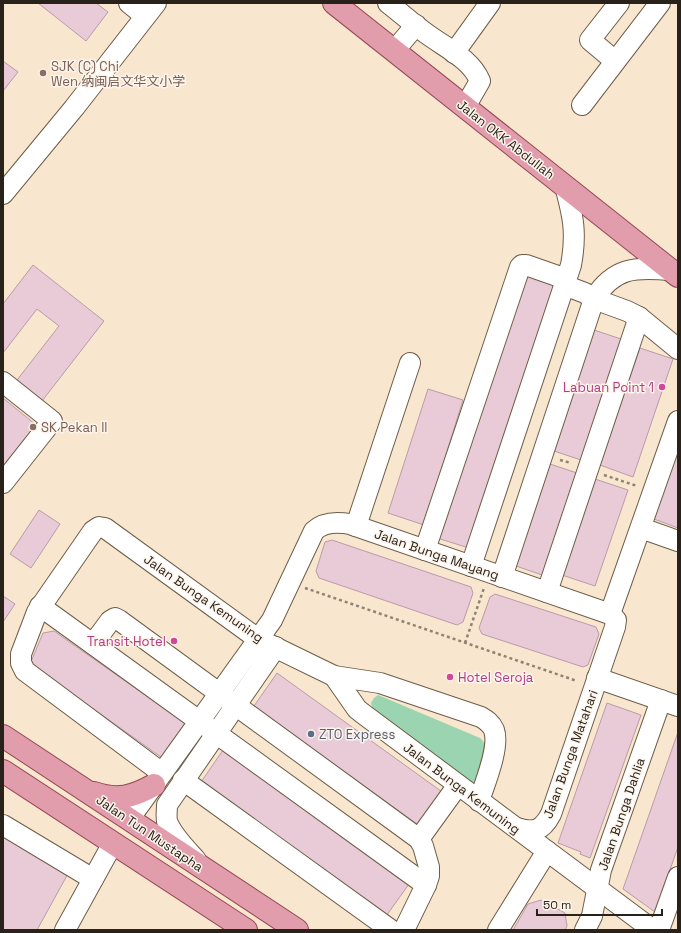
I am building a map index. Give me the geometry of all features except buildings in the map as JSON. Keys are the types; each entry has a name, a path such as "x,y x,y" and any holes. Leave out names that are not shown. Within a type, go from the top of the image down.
{"main road":[{"name":"Jalan OKK Abdullah","path":"334,3 674,273"},
{"name":"Jalan Tun Mustapha","path":"3,736 297,930"},
{"path":"3,771 246,930"},
{"path":"79,786 101,796 127,796 140,794 158,779"},
{"path":"132,821 130,834 133,841 163,875"}],"street":[{"path":"3,194 74,108 150,10 129,3"},
{"path":"388,3 473,69 480,81 465,107"},
{"path":"454,53 490,3"},
{"path":"615,61 590,40 619,3"},
{"path":"582,104 660,3"},
{"path":"394,51 416,25"},
{"path":"487,572 565,282 571,265 574,249 574,230 564,186"},
{"path":"425,550 520,267 522,265 526,265 565,282 594,299 639,317 678,348"},
{"path":"487,572 594,299 608,280 619,273 632,269 640,269 674,273"},
{"path":"547,592 639,317"},
{"path":"356,526 410,363"},
{"path":"3,382 52,421 3,483"},
{"path":"673,701 596,682 616,623 616,620 610,614 678,421"},
{"name":"Jalan Bunga Mayang","path":"132,821 135,811 275,614 316,528 323,525 342,523 356,526 610,614"},
{"name":"Jalan Bunga Kemuning","path":"158,779 22,667 21,654 40,606 95,528 102,527 258,639 334,676 362,714 654,930"},
{"path":"641,528 678,541"},
{"path":"40,606 426,885"},
{"path":"93,644 110,621 117,618 418,839 423,846 429,867 429,876 404,930"},
{"path":"201,867 170,828 166,814 167,805 276,647"},
{"path":"334,676 380,683 481,717 489,722 494,730 496,740 495,749 479,801"},
{"name":"Jalan Bunga Matahari","path":"517,828 534,831 541,828 547,822 596,682"},
{"name":"Jalan Bunga Dahlia","path":"585,930 592,916 601,870 673,701"},
{"path":"183,780 391,930"},
{"path":"418,839 458,785"},
{"path":"3,825 93,879"},
{"path":"65,930 113,843"},
{"path":"498,930 547,851"},
{"path":"659,930 678,877"}],"path":[{"path":"465,643 487,572"},
{"path":"290,583 465,643 596,682"}],"green space":[{"path":"378,695 480,738 484,743 487,753 480,781 473,785 373,710 371,703"}],"place":[{"name":"SJK (C) Chi Wen 纳闽启文华文小学","path":"43,73"},
{"name":"Labuan Point 1","path":"662,387"},
{"name":"SK Pekan II","path":"33,427"},
{"name":"Transit Hotel","path":"174,641"},
{"name":"Hotel Seroja","path":"450,677"},
{"name":"ZTO Express","path":"311,734"}]}
